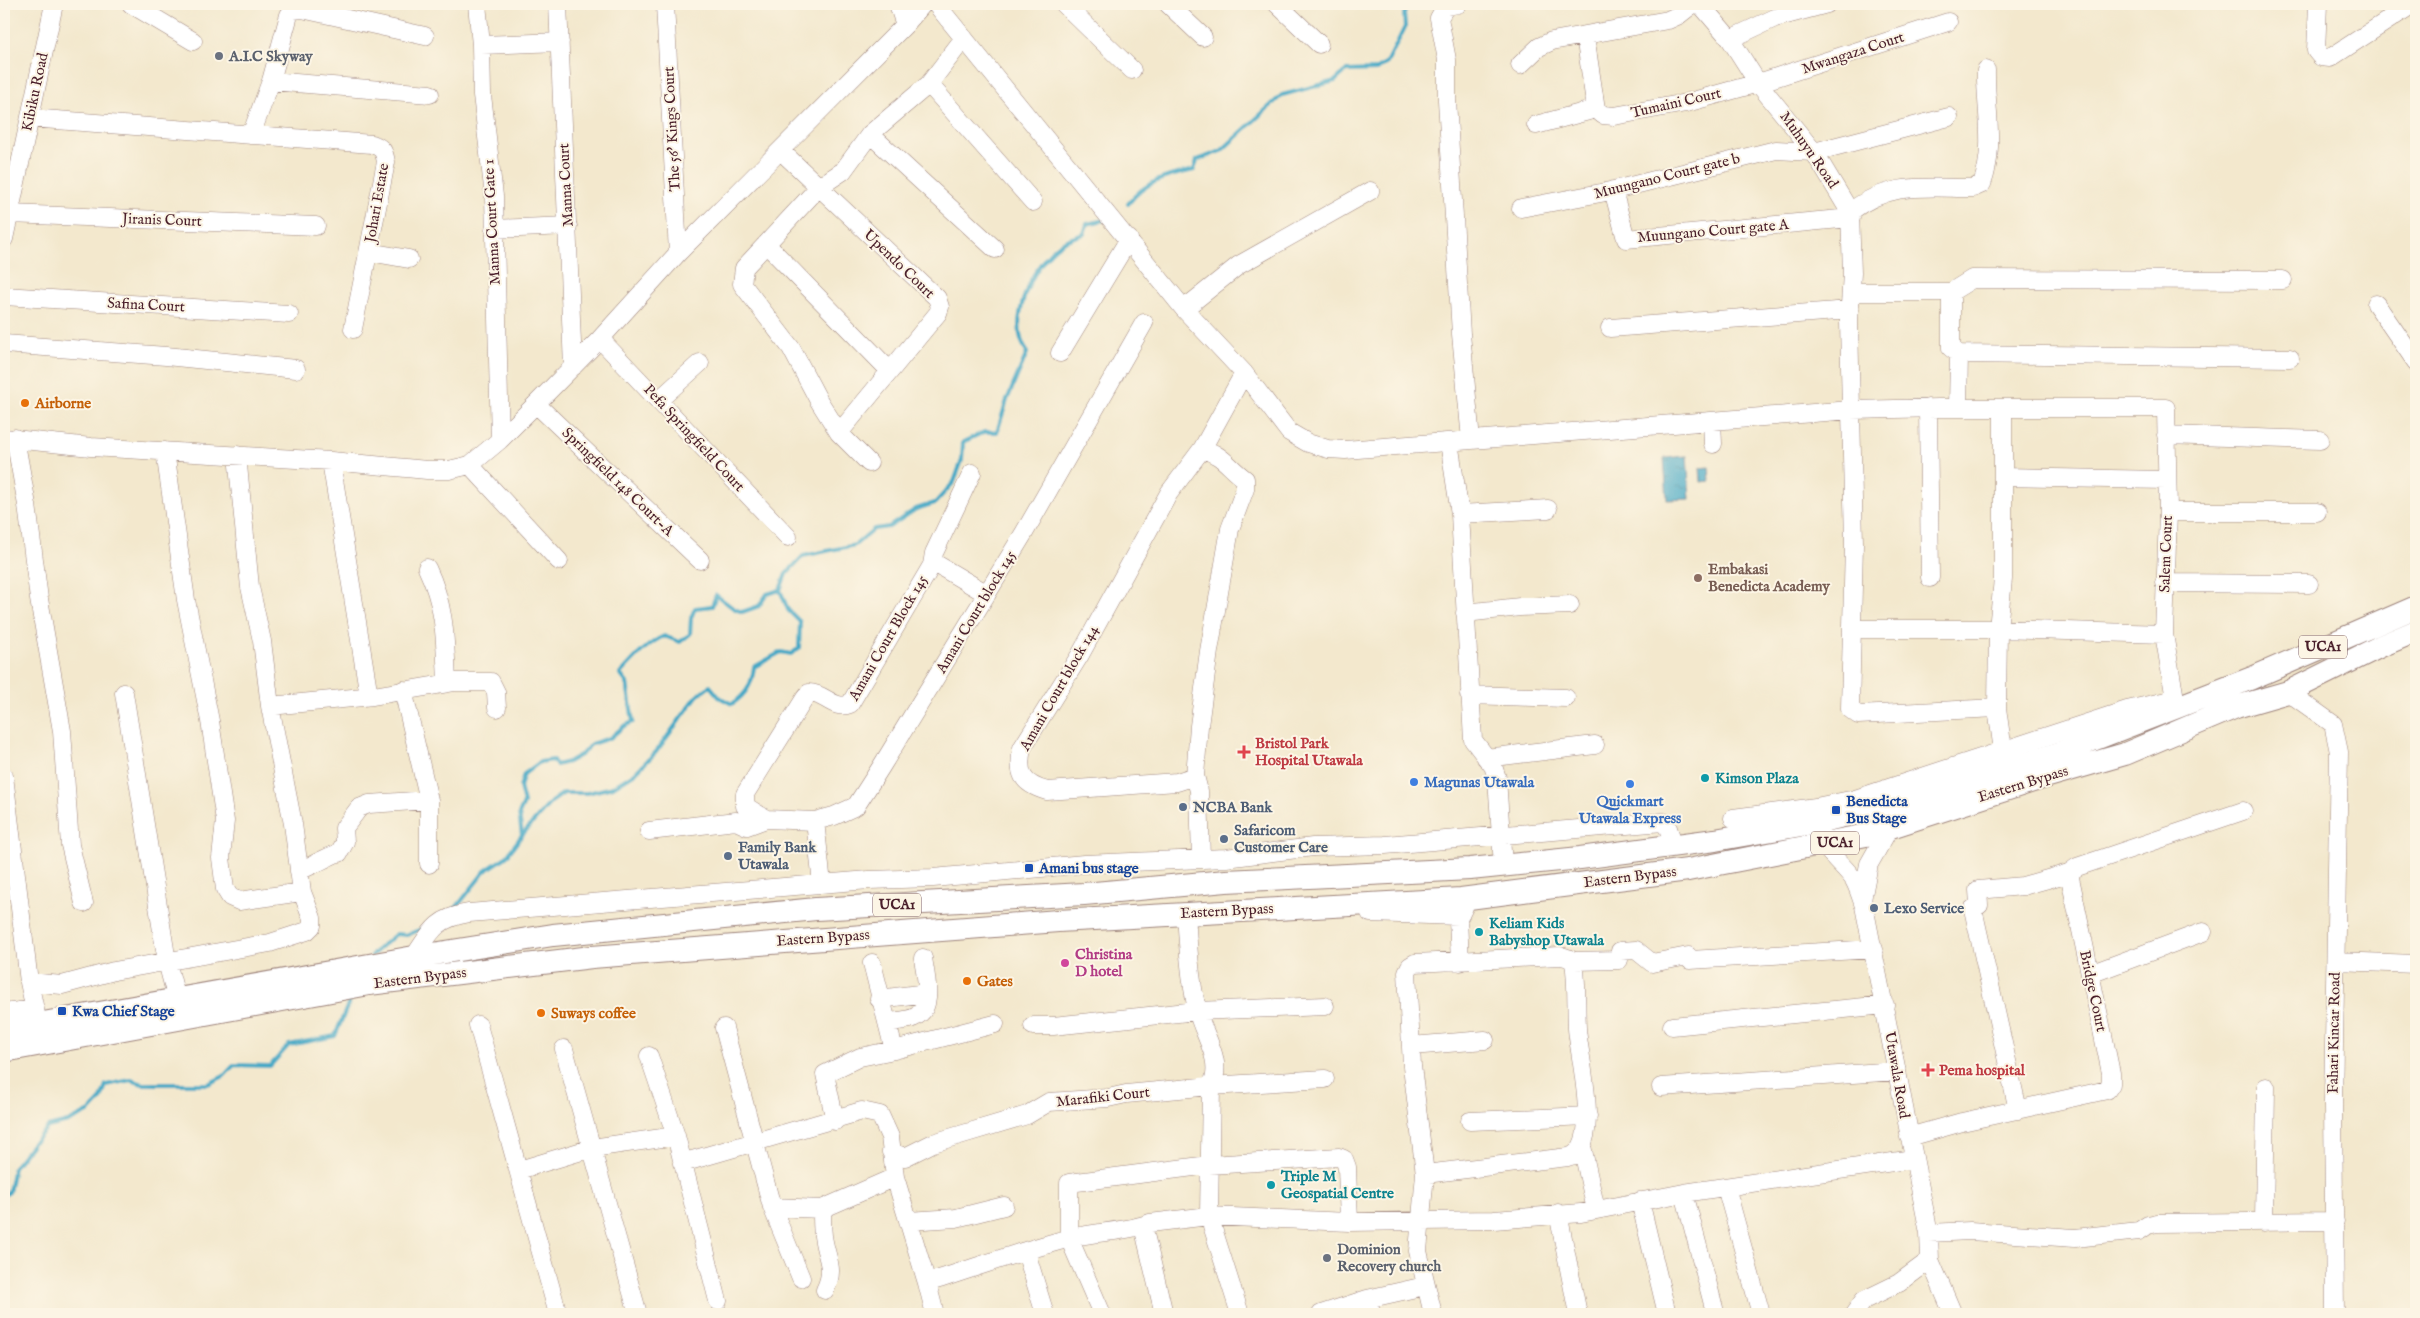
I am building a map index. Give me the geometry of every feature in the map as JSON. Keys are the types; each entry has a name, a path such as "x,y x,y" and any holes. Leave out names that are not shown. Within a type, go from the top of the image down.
{"main road":[{"name":"Eastern Bypass","path":"4,1030 37,1017 178,1000 414,957 553,935 772,912 1084,894 1226,882 1503,866 1674,846 1818,822 1915,799 2054,744 2180,702 2316,650 2416,607"},
{"name":"Eastern Bypass","path":"4,1051 361,986 592,957 769,942 1186,919 1415,901 1460,907 1688,870 1822,845 1890,828 2046,777 2126,754 2236,707 2288,692 2416,631"},
{"path":"2316,650 2327,672"},
{"path":"1415,872 1415,901"}],"street":[{"name":"Kibiku Road","path":"4,239 54,4"},
{"path":"130,4 193,41"},
{"name":"Manna Court Gate 1","path":"477,4 481,44 482,95 494,196 500,440"},
{"name":"Manna Court","path":"558,4 573,367"},
{"name":"The 56' Kings Court","path":"665,4 678,253"},
{"path":"898,4 905,25"},
{"path":"84,903 70,845 62,731 38,599 27,505 9,438 91,446 331,461 427,470 449,470 470,465 500,440 573,367 678,253 905,25 923,4"},
{"path":"936,4 1184,309 1244,373 1290,432 1308,444 1328,449 1345,450 1851,410 2003,408 2003,579 1998,629 1997,708 2004,751"},
{"path":"1064,4 1132,70"},
{"path":"1277,4 1319,44"},
{"path":"1458,4 1446,6 1439,18 1447,60 1447,100 1461,334 1471,440"},
{"path":"1520,65 1539,47 1552,41 1668,20 1680,15 1693,4"},
{"name":"Muhuyu Road","path":"1700,4 1730,39 1758,83 1814,152 1850,215"},
{"path":"1730,39 1775,11 1827,4"},
{"path":"2318,4 2316,51 2321,56 2330,58 2412,4 2416,11"},
{"path":"1171,5 1203,37"},
{"path":"251,135 271,81 289,15 293,10 302,9 425,36"},
{"name":"Mwangaza Court","path":"1758,83 1948,22"},
{"path":"1536,125 1596,109 1585,36"},
{"path":"869,462 839,433 819,401 791,348 742,284 744,268 819,187 843,171 870,134 929,84 964,38"},
{"path":"481,44 560,42"},
{"path":"1986,70 1985,96 1990,137 1982,184 1973,188 1914,188 1886,191 1865,200 1850,215 1851,292 1849,315 1854,544 1850,710 1858,716 1997,708"},
{"path":"271,81 430,94"},
{"name":"Tumaini Court","path":"1596,109 1604,115 1614,116 1686,103 1758,83"},
{"path":"929,84 1033,202"},
{"name":"Muungano Court gate b","path":"1521,208 1613,190 1776,150 1814,152 1949,117"},
{"name":"Johari Estate","path":"30,118 372,144 381,147 384,151 386,162 369,252 359,289 353,329"},
{"path":"870,134 995,249"},
{"name":"Upendo Court","path":"781,151 937,298 940,306 938,313 839,433"},
{"name":"Muungano Court gate A","path":"1613,190 1626,239 1850,215"},
{"path":"1184,309 1239,264 1370,191"},
{"name":"Jiranis Court","path":"9,214 316,226"},
{"path":"494,229 568,226"},
{"path":"1060,353 1129,239"},
{"path":"766,244 890,370"},
{"path":"369,252 409,259"},
{"path":"1851,292 1951,292 1972,279 2283,280"},
{"path":"1951,292 1951,348 1958,354 2290,358"},
{"name":"Safina Court","path":"4,296 289,314"},
{"path":"2376,304 2416,362"},
{"path":"1610,328 1849,315"},
{"name":"Amani Court block 145","path":"815,821 834,816 856,806 882,767 987,594 1144,323"},
{"name":"Pefa Springfield Court","path":"600,339 788,537"},
{"path":"4,344 166,356 296,369"},
{"path":"1958,354 1958,408"},
{"path":"659,400 700,363"},
{"name":"Amani Court block 144","path":"1195,776 1177,782 1047,791 1033,787 1022,776 1019,763 1022,748 1080,655 1170,493 1202,449 1244,373"},
{"name":"Springfield 148 Court-A","path":"536,404 700,560"},
{"path":"1928,408 1930,578"},
{"name":"Salem Court","path":"2003,408 2166,408 2168,512 2164,583 2164,634 2180,702"},
{"path":"1712,421 1713,444"},
{"path":"2166,436 2320,440"},
{"path":"1449,442 1460,514 1473,740 1493,766 1497,778 1503,866"},
{"path":"1201,860 1199,792 1195,776 1209,651 1230,528 1244,489 1245,479 1233,470 1223,457 1202,449"},
{"path":"165,451 186,600 210,721 225,821 221,858 225,889 230,897 239,901 302,892"},
{"path":"29,982 62,985 114,971 270,943 307,931 312,926 312,918 302,892 270,706 262,641 250,587 236,455"},
{"path":"331,461 369,696"},
{"path":"470,465 559,561"},
{"path":"932,565 934,552 972,473"},
{"path":"2003,478 2166,480"},
{"path":"1460,514 1548,509"},
{"path":"2168,512 2317,512"},
{"name":"Amani Court Block 145","path":"815,821 766,819 745,806 745,794 805,698 809,693 817,693 837,706 843,707 850,704 932,565 938,565 987,594"},
{"path":"427,568 438,589 444,616 447,684"},
{"path":"2164,583 2309,584"},
{"path":"1465,613 1520,607 1570,605"},
{"path":"1852,629 1998,629 2164,634"},
{"path":"270,706 369,696 465,681 491,682 496,692 498,708"},
{"path":"403,690 429,800 429,864"},
{"name":"Fahari Kincar Road","path":"2288,692 2334,724 2340,752 2333,1104 2334,1314"},
{"path":"124,693 167,962 178,1000"},
{"path":"1469,695 1566,698"},
{"path":"1733,818 1834,804 2004,751 2054,744"},
{"path":"1486,758 1595,745"},
{"path":"4,776 29,982 37,1017 4,1013"},
{"path":"299,870 326,860 334,853 339,853 345,842 344,828 359,808 369,804 429,800"},
{"path":"2018,1110 1973,909 1979,905 1978,890 2023,886 2069,874 2078,867 2243,811"},
{"path":"649,831 736,821 747,826 766,819"},
{"path":"815,821 822,884"},
{"path":"414,957 433,928 452,916 822,884 933,878 1084,864 1201,860 1313,847 1385,845 1663,822 1668,828 1674,846"},
{"path":"1818,822 1822,845"},
{"path":"1862,901 1869,864 1890,828"},
{"name":"Utawala Road","path":"1822,845 1837,859 1854,880 1862,901 1874,949 1913,1159 1929,1233 1930,1260 1953,1314"},
{"path":"1226,858 1226,882"},
{"name":"Bridge Court","path":"1909,1137 1962,1122 2107,1090 2110,1084 2111,1073 2069,874"},
{"path":"970,938 1186,919 1460,907 1458,919 1460,962"},
{"path":"1186,919 1197,1011 1208,1036 1216,1077 1211,1086 1209,1216 1240,1314"},
{"path":"2090,974 2203,932"},
{"path":"1433,1314 1418,1251 1419,1222 1425,1174 1411,1046 1407,972 1410,966 1415,963 1560,956 1574,961 1619,960 1620,951 1636,950 1652,963 1688,956 1690,960 1874,949"},
{"path":"888,1022 919,1015 926,1003 927,993 923,958"},
{"path":"1425,1174 1568,1156 1578,1153 1582,1146 1588,1116 1577,1028 1578,1009 1574,961"},
{"path":"2336,961 2416,964"},
{"path":"872,963 894,1050"},
{"path":"880,999 927,993"},
{"path":"1672,1026 1885,1005"},
{"path":"1033,1026 1053,1026 1197,1011 1325,1006"},
{"path":"835,1120 825,1074 860,1058 945,1039 996,1024"},
{"path":"478,1025 558,1314"},
{"path":"724,1028 772,1207 801,1278"},
{"path":"1411,1046 1486,1040"},
{"path":"564,1049 638,1314"},
{"path":"650,1056 676,1136 718,1301"},
{"path":"1661,1087 1897,1070"},
{"name":"Marafiki Court","path":"891,1152 905,1157 933,1143 1027,1115 1049,1102 1108,1098 1126,1094 1211,1086 1325,1079"},
{"path":"2264,1222 2266,1087"},
{"path":"682,1163 862,1111 880,1115 890,1137 895,1177 935,1314"},
{"path":"1470,1121 1588,1116"},
{"path":"519,1170 592,1148 676,1136"},
{"path":"1582,1146 1596,1210"},
{"path":"1102,1314 1069,1238 1069,1183 1209,1165 1333,1157 1344,1159 1347,1167 1349,1222"},
{"path":"927,1283 1069,1238 1143,1226 1150,1223 1209,1216 1349,1222 1494,1220 1596,1210 1684,1193 1913,1159"},
{"path":"772,1207 822,1209 895,1177"},
{"path":"1726,1187 1761,1314"},
{"path":"1684,1193 1714,1308"},
{"path":"1640,1201 1667,1314"},
{"path":"908,1221 956,1218 1004,1206"},
{"path":"822,1209 823,1237 831,1268 831,1278 824,1290"},
{"path":"1558,1213 1578,1314"},
{"path":"1929,1233 1970,1231 2075,1238 2139,1231 2148,1225 2157,1223 2335,1221"},
{"path":"1143,1226 1164,1314"},
{"path":"1026,1252 1045,1314"},
{"path":"1857,1313 1864,1300 1899,1283 1930,1260"},
{"path":"1320,1314 1369,1307 1425,1286"}],"water":[{"path":"1687,456 1690,499 1667,500 1664,458"},
{"path":"1709,467 1710,481 1701,482 1700,468"}],"waterway":[{"path":"1128,204 1149,185 1166,177 1194,170 1197,160 1221,151 1282,95 1335,81 1346,71 1376,70 1387,63 1405,27 1404,14 1408,4"},
{"path":"455,909 485,871 506,857 522,835 551,802 564,793 587,793 613,787 635,773 656,752 697,696 710,686 719,697 732,704 748,688 754,667 781,652 791,654 799,648 800,622 788,610 780,590 786,574 803,556 855,545 874,529 889,527 916,509 935,503 954,482 962,460 963,442 984,432 997,432 1007,400 1027,353 1021,339 1020,313 1024,298 1037,270 1055,248 1065,241 1084,234 1087,224 1104,220"},
{"path":"522,835 519,814 524,803 520,787 524,774 540,762 553,760 556,765 568,762 582,754 591,744 610,738 624,726 633,722 627,683 620,674 640,653 651,643 664,636 680,642 690,634 691,618 695,608 712,606 716,595 733,608 742,612 759,606 767,594 780,590"},
{"path":"372,955 396,934 407,935 426,927"},
{"path":"4,1195 9,1192 14,1167 33,1143 48,1127 68,1122 90,1111 101,1099 106,1085 131,1080 143,1084 208,1084 224,1076 234,1065 270,1066 289,1045 335,1036 352,995"}],"place":[{"name":"A.I.C Skyway","path":"219,56"},
{"name":"Airborne","path":"25,403"},
{"name":"Embakasi Benedicta Academy","path":"1698,578"},
{"name":"Bristol Park Hospital Utawala","path":"1244,752"},
{"name":"Kimson Plaza","path":"1705,778"},
{"name":"Magunas Utawala","path":"1414,782"},
{"name":"Quickmart Utawala Express","path":"1630,784"},
{"name":"NCBA Bank","path":"1183,807"},
{"name":"Benedicta Bus Stage","path":"1836,810"},
{"name":"Safaricom Customer Care","path":"1224,839"},
{"name":"Family Bank Utawala","path":"728,856"},
{"name":"Amani bus stage","path":"1029,868"},
{"name":"Lexo Service","path":"1874,908"},
{"name":"Keliam Kids Babyshop Utawala","path":"1479,932"},
{"name":"Christina D hotel","path":"1065,963"},
{"name":"Gates","path":"967,981"},
{"name":"Kwa Chief Stage","path":"62,1011"},
{"name":"Suways coffee","path":"541,1013"},
{"name":"Pema hospital","path":"1928,1070"},
{"name":"Triple M Geospatial Centre","path":"1271,1185"},
{"name":"Dominion Recovery church","path":"1327,1258"}]}
